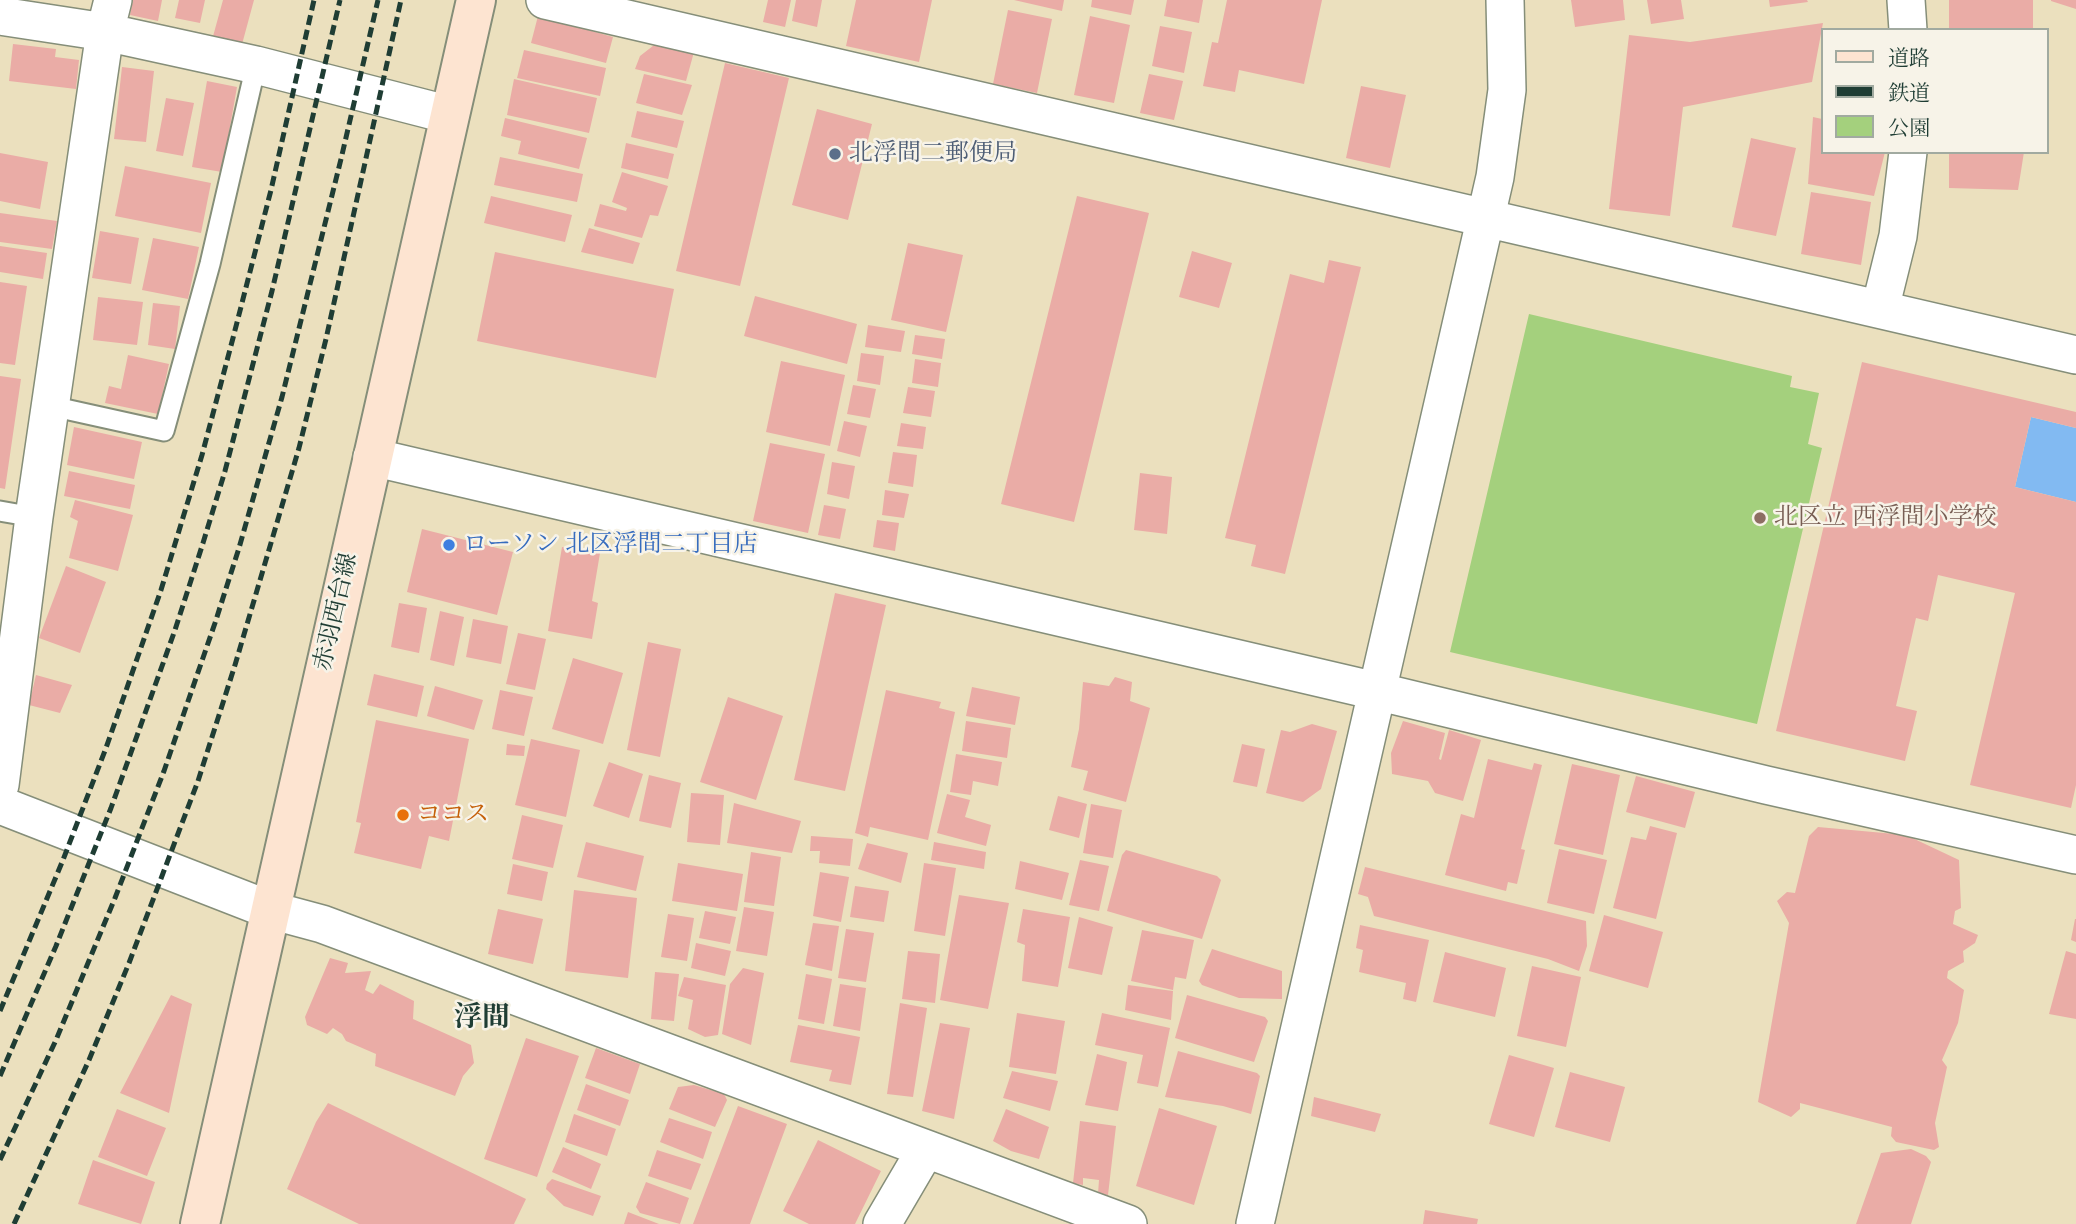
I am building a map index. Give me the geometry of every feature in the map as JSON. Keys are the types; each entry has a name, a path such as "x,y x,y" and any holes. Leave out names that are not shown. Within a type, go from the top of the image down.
{"main road":[{"name":"赤羽西台線","path":"200,1224 476,0"}],"street":[{"path":"545,0 2076,355"},
{"path":"1255,1224 1495,177 1507,90 1505,0"},
{"path":"1906,0 1908,28"},
{"path":"0,16 109,16 256,65 450,115"},
{"path":"0,785 17,514 51,406 109,16"},
{"path":"1880,309 1898,236 1908,154"},
{"path":"372,457 1376,691 1766,785 2076,855"},
{"path":"0,805 270,910 322,924 1127,1224"},
{"path":"882,1224 926,1149"}],"lane":[{"path":"51,406 164,431 209,264 256,65"}],"green space":[{"path":"1529,314 1792,376 1790,387 1819,393 1808,444 1822,448 1757,724 1450,652"}],"water":[{"path":"2031,417 2076,428 2076,502 2015,487"}],"building":[{"path":"133,0 162,0 158,21 130,15"},
{"path":"179,0 205,0 200,23 175,18"},
{"path":"223,0 254,0 241,48 212,40"},
{"path":"768,0 791,0 785,27 763,22"},
{"path":"796,0 822,0 817,27 792,21"},
{"path":"856,0 932,0 919,62 846,46"},
{"path":"1014,0 1064,0 1062,11"},
{"path":"1092,0 1134,0 1131,15 1091,7"},
{"path":"1167,0 1203,0 1199,23 1164,16"},
{"path":"1227,0 1322,0 1304,84 1239,70 1235,92 1203,86 1212,42 1218,43"},
{"path":"1571,0 1623,0 1625,20 1575,27"},
{"path":"1647,0 1681,0 1684,19 1651,24"},
{"path":"1769,0 1807,0 1808,2 1770,7"},
{"path":"1949,0 2033,0 2033,28 1949,28"},
{"path":"2051,0 2076,0 2076,9 2051,1"},
{"path":"1008,10 1052,19 1037,93 993,84"},
{"path":"538,16 613,37 606,63 531,43"},
{"path":"1090,16 1130,25 1114,103 1074,95"},
{"path":"1823,23 1812,82 1683,107 1670,216 1609,209 1629,35 1690,42"},
{"path":"1160,26 1192,32 1184,73 1152,66"},
{"path":"658,42 694,52 686,81 635,69 640,56"},
{"path":"13,44 56,49 55,57 79,60 76,89 9,81"},
{"path":"524,50 606,68 600,96 517,78"},
{"path":"725,63 789,78 740,286 676,271"},
{"path":"122,67 154,71 146,142 114,139"},
{"path":"644,74 692,85 682,115 636,103"},
{"path":"1149,74 1183,81 1174,120 1140,113"},
{"path":"514,79 597,98 589,133 507,115"},
{"path":"207,81 237,87 222,172 192,167"},
{"path":"1361,86 1406,95 1390,168 1346,158"},
{"path":"166,98 194,103 183,156 156,151"},
{"path":"817,109 872,124 848,220 792,205"},
{"path":"637,111 684,121 677,148 631,137"},
{"path":"1813,117 1820,119 1820,154 1884,154 1874,196 1808,184"},
{"path":"505,118 587,138 579,169 518,154 521,141 501,136"},
{"path":"1751,138 1796,148 1776,236 1732,227"},
{"path":"626,143 674,154 668,179 621,168"},
{"path":"0,153 48,162 40,209 0,201"},
{"path":"1949,154 2024,154 2018,190 1949,188"},
{"path":"500,157 583,174 577,202 494,185"},
{"path":"125,166 211,183 201,233 115,216"},
{"path":"622,172 668,186 658,216 650,215 642,238 594,226 600,204 626,211 627,208 612,202"},
{"path":"1811,192 1871,202 1861,265 1801,254"},
{"path":"491,196 572,215 565,242 484,223"},
{"path":"1077,196 1149,213 1074,522 1001,504"},
{"path":"0,213 57,221 52,249 0,242"},
{"path":"589,228 640,243 633,264 581,252"},
{"path":"100,231 139,238 131,284 92,278"},
{"path":"153,238 199,247 188,299 142,290"},
{"path":"908,243 963,255 946,332 891,320"},
{"path":"0,246 47,253 43,279 0,272"},
{"path":"1192,251 1232,263 1219,308 1179,297"},
{"path":"495,252 674,289 656,378 477,341"},
{"path":"1329,260 1361,267 1285,574 1251,566 1256,545 1225,538 1290,274 1324,283"},
{"path":"0,282 27,286 15,365 0,363"},
{"path":"755,296 857,324 847,364 744,336"},
{"path":"98,297 143,302 137,345 93,340"},
{"path":"153,303 180,306 175,349 148,345"},
{"path":"868,325 905,331 901,352 865,347"},
{"path":"915,335 945,339 942,359 912,354"},
{"path":"861,353 884,356 880,385 857,381"},
{"path":"128,355 169,364 158,414 105,403 109,386 121,389"},
{"path":"915,359 941,363 938,387 912,383"},
{"path":"781,361 845,375 830,446 766,432"},
{"path":"1862,362 2076,412 2076,428 2031,417 2015,487 2076,502 2076,785 2071,808 1970,785 2015,593 1938,575 1928,621 1916,618 1896,706 1917,711 1905,761 1776,731"},
{"path":"0,376 21,379 5,489 0,488"},
{"path":"853,385 876,389 870,418 847,414"},
{"path":"908,387 935,391 931,417 903,413"},
{"path":"844,421 867,426 860,457 837,451"},
{"path":"901,423 926,427 923,449 897,446"},
{"path":"74,427 142,442 134,479 67,465"},
{"path":"770,443 825,454 808,533 753,521"},
{"path":"893,452 917,455 913,487 888,483"},
{"path":"832,462 855,466 849,499 827,494"},
{"path":"69,471 135,485 130,509 64,496"},
{"path":"1140,473 1172,477 1167,534 1134,530"},
{"path":"885,490 909,494 904,518 882,515"},
{"path":"75,500 133,515 118,571 69,558 78,521 70,517"},
{"path":"824,505 846,509 840,539 818,535"},
{"path":"877,520 899,523 895,551 873,547"},
{"path":"422,529 513,552 497,615 407,592"},
{"path":"562,547 600,553 592,601 598,603 592,639 548,631"},
{"path":"66,566 106,582 80,653 39,638"},
{"path":"835,593 886,605 845,791 794,780"},
{"path":"399,603 427,608 419,653 391,647"},
{"path":"440,611 464,617 454,666 430,660"},
{"path":"473,619 508,626 501,664 466,657"},
{"path":"518,633 546,639 535,690 506,684"},
{"path":"648,642 681,649 660,757 627,750"},
{"path":"573,658 623,673 603,744 552,729"},
{"path":"374,674 424,686 417,717 367,705"},
{"path":"36,675 72,685 60,713 29,705"},
{"path":"1115,677 1132,682 1130,701 1150,708 1126,802 1083,790 1088,771 1071,767 1079,729 1083,682 1109,686"},
{"path":"435,686 483,700 474,730 427,716"},
{"path":"972,687 1020,697 1015,725 966,716"},
{"path":"500,690 533,697 524,736 492,729"},
{"path":"886,690 941,702 939,708 955,712 928,840 870,827 868,837 855,833"},
{"path":"728,697 783,716 756,800 700,782"},
{"path":"376,720 469,739 449,841 429,836 421,869 354,853 361,823 356,822"},
{"path":"966,721 1011,728 1007,758 962,751"},
{"path":"1403,721 1445,733 1439,759 1441,760 1449,730 1481,740 1463,801 1435,793 1428,781 1392,774 1391,753"},
{"path":"1312,724 1337,731 1321,789 1303,802 1266,793 1281,730 1290,732"},
{"path":"531,739 580,750 566,817 515,805"},
{"path":"507,744 525,746 524,756 506,755"},
{"path":"1242,744 1265,749 1257,787 1233,782"},
{"path":"956,754 1002,762 998,786 973,781 971,795 950,792"},
{"path":"1488,759 1532,770 1534,763 1542,765 1521,849 1525,850 1517,884 1508,882 1506,891 1445,875 1461,814 1474,818"},
{"path":"609,762 643,774 629,818 593,806"},
{"path":"1572,764 1620,775 1603,855 1554,844"},
{"path":"649,775 681,783 671,828 639,821"},
{"path":"1636,776 1695,792 1685,828 1626,812"},
{"path":"691,793 724,795 720,845 687,842"},
{"path":"947,794 970,800 965,817 991,825 986,846 937,833"},
{"path":"1058,796 1087,804 1079,838 1049,830"},
{"path":"734,803 801,821 792,853 727,843"},
{"path":"1091,804 1122,810 1113,858 1083,853"},
{"path":"522,815 563,825 553,868 512,859"},
{"path":"1650,826 1677,833 1656,919 1613,908 1631,837 1646,840"},
{"path":"1818,827 1906,835 1959,860 1961,908 1955,911 1953,924 1978,935 1975,943 1963,951 1964,962 1948,971 1947,978 1964,990 1958,1023 1942,1060 1947,1067 1935,1123 1939,1147 1934,1150 1896,1142 1891,1136 1892,1127 1800,1103 1800,1109 1791,1117 1758,1102 1789,923 1777,901 1787,892 1795,893 1809,836"},
{"path":"811,836 853,839 850,866 819,863 820,851 810,851"},
{"path":"586,842 644,856 636,891 577,877"},
{"path":"934,842 986,852 984,869 931,860"},
{"path":"867,843 908,853 901,883 858,869"},
{"path":"1559,849 1607,860 1594,914 1547,903"},
{"path":"1126,850 1217,876 1221,880 1202,939 1107,911 1122,855"},
{"path":"751,852 781,857 774,906 744,902"},
{"path":"1080,860 1109,866 1099,911 1069,905"},
{"path":"1020,861 1069,873 1062,900 1015,889"},
{"path":"678,863 743,874 737,911 672,901"},
{"path":"924,863 956,868 945,936 914,931"},
{"path":"513,864 548,872 542,901 507,894"},
{"path":"1365,867 1586,921 1587,946 1579,971 1548,959 1374,916 1368,897 1358,894"},
{"path":"820,872 849,877 841,922 813,916"},
{"path":"855,886 889,891 884,922 850,917"},
{"path":"574,890 637,898 628,978 565,971"},
{"path":"959,895 1009,903 988,1009 940,1000"},
{"path":"744,907 774,912 767,956 736,951"},
{"path":"498,909 543,919 533,964 488,954"},
{"path":"1023,909 1070,917 1058,987 1022,981 1025,945 1017,942"},
{"path":"705,911 736,917 730,944 699,938"},
{"path":"668,914 694,918 687,961 661,957"},
{"path":"1604,915 1663,932 1648,988 1589,971"},
{"path":"1079,917 1113,927 1102,975 1068,968"},
{"path":"2076,919 2076,942 2071,940"},
{"path":"813,923 839,926 832,971 805,965"},
{"path":"1360,925 1429,940 1416,1002 1403,999 1406,983 1359,972 1363,950 1356,948"},
{"path":"846,929 874,933 866,982 838,978"},
{"path":"1142,930 1194,940 1186,979 1175,977 1173,990 1131,981"},
{"path":"696,943 731,951 725,976 691,968"},
{"path":"1212,949 1282,971 1282,999 1239,998 1202,985 1199,981"},
{"path":"908,951 940,954 935,1003 902,999"},
{"path":"2066,951 2076,954 2076,1019 2049,1014"},
{"path":"1445,952 1506,968 1495,1017 1433,1002"},
{"path":"330,958 348,963 345,973 371,971 365,990 373,994 380,984 414,1001 413,1019 471,1045 474,1063 463,1076 455,1096 375,1066 376,1054 346,1041 342,1034 333,1028 327,1034 307,1025 305,1017"},
{"path":"1532,966 1581,977 1566,1047 1517,1036"},
{"path":"743,968 764,973 751,1045 722,1034 730,984"},
{"path":"655,972 679,974 674,1021 651,1019"},
{"path":"806,974 832,979 824,1024 798,1019"},
{"path":"684,977 726,985 718,1035 705,1037 688,1029 693,1000 678,996"},
{"path":"840,984 866,988 860,1031 833,1026"},
{"path":"1128,985 1173,991 1171,1020 1125,1010"},
{"path":"171,995 192,1004 169,1113 120,1093"},
{"path":"1187,995 1265,1017 1268,1021 1254,1062 1175,1038"},
{"path":"900,1003 927,1008 913,1097 887,1094"},
{"path":"1017,1013 1065,1021 1056,1074 1009,1067"},
{"path":"1102,1013 1170,1028 1158,1087 1137,1083 1143,1055 1095,1045"},
{"path":"940,1023 970,1028 954,1119 922,1111"},
{"path":"798,1025 860,1037 851,1085 829,1081 832,1070 790,1062"},
{"path":"526,1038 579,1056 537,1177 484,1159"},
{"path":"596,1048 640,1064 630,1094 585,1078"},
{"path":"1178,1051 1257,1073 1260,1076 1251,1114 1223,1106 1165,1097"},
{"path":"1097,1054 1127,1062 1118,1111 1085,1105"},
{"path":"1509,1055 1554,1068 1534,1137 1489,1124"},
{"path":"1012,1071 1058,1081 1050,1111 1003,1098"},
{"path":"1570,1072 1625,1087 1610,1142 1555,1127"},
{"path":"586,1084 629,1100 620,1126 577,1110"},
{"path":"694,1085 724,1094 727,1100 715,1127 669,1109 678,1087"},
{"path":"1314,1097 1381,1114 1375,1132 1311,1116"},
{"path":"328,1103 526,1199 514,1224 359,1224 287,1189 316,1122"},
{"path":"738,1106 787,1124 750,1224 693,1224"},
{"path":"1159,1108 1217,1126 1194,1205 1136,1186"},
{"path":"117,1109 166,1128 147,1176 98,1157"},
{"path":"1006,1109 1049,1127 1039,1159 1011,1151 993,1141"},
{"path":"574,1114 616,1129 607,1156 565,1142"},
{"path":"669,1118 712,1132 703,1159 660,1142"},
{"path":"1080,1121 1116,1126 1108,1195 1098,1194 1099,1180 1083,1178 1083,1185 1073,1183"},
{"path":"818,1140 881,1171 855,1224 809,1224 783,1211"},
{"path":"563,1147 601,1164 591,1189 552,1172"},
{"path":"1911,1149 1926,1156 1931,1162 1911,1224 1856,1224 1881,1153"},
{"path":"657,1150 701,1164 691,1190 648,1176"},
{"path":"93,1160 155,1182 141,1224 78,1204"},
{"path":"552,1179 601,1196 593,1216 564,1206 546,1189"},
{"path":"646,1182 689,1198 680,1224 640,1213 636,1207"},
{"path":"1425,1210 1478,1219 1477,1224 1423,1224"},
{"path":"628,1212 659,1224 624,1224"}],"railway":[{"path":"0,1011 106,748 161,590 202,455 233,338 271,190 314,0"},
{"path":"0,1076 111,808 203,543 225,471 272,291 340,0"},
{"path":"0,1160 56,1040 115,898 164,771 215,623 282,397 378,0"},
{"path":"14,1224 89,1060 129,963 198,781 235,665 299,448 326,339 401,0"}],"place":[{"name":"北浮間二郵便局","path":"835,154"},
{"name":"北区立 西浮間小学校","path":"1760,518"},
{"name":"ローソン 北区浮間二丁目店","path":"449,545"},
{"name":"ココス","path":"403,815"}],"district":[{"name":"浮間","path":"482,1020"}]}
